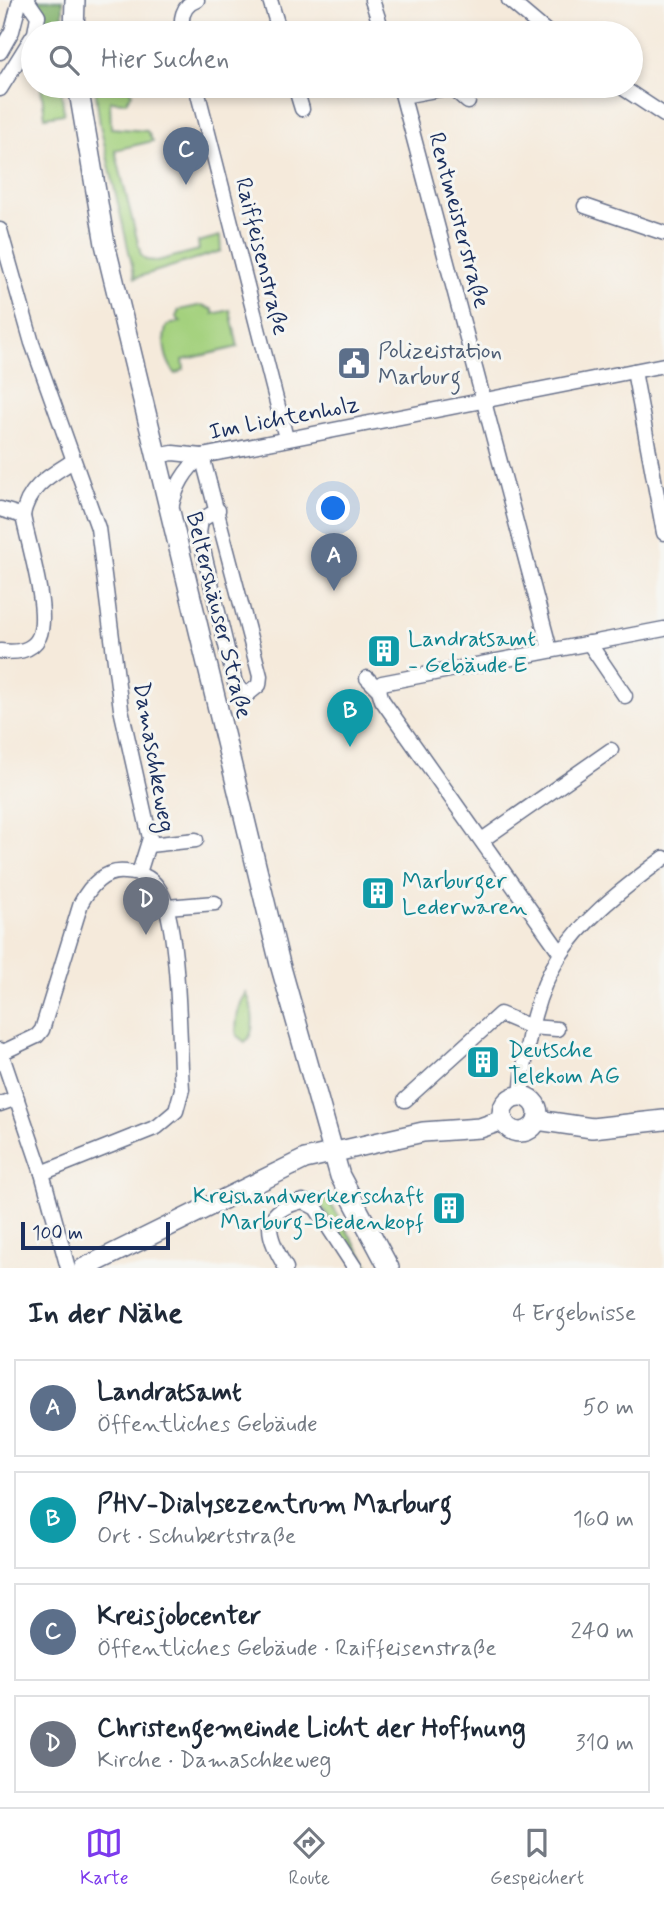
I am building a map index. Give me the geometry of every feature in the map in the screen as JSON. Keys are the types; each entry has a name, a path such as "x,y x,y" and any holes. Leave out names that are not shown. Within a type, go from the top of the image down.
{"main road":[{"path":"74,21 75,0"},
{"name":"Beltershäuser Straße","path":"80,98 105,244 277,952 343,1182 388,1268"},
{"path":"521,1096 535,1105 537,1120 532,1127 520,1132 509,1128 503,1120 502,1111 507,1101 521,1096"},
{"path":"84,1268 305,1159 423,1132 481,1128 503,1120"},
{"path":"537,1120 592,1128 664,1120"}],"street":[{"path":"0,52 12,31 20,0"},
{"path":"27,0 38,16 37,21"},
{"path":"182,21 184,12 197,0"},
{"path":"270,0 276,21"},
{"path":"372,0 379,21"},
{"path":"509,0 534,21"},
{"path":"0,89 21,56"},
{"name":"Raiffeisenstraße","path":"199,98 286,438"},
{"path":"299,98 302,109"},
{"name":"Rentmeisterstraße","path":"403,98 551,650"},
{"path":"463,98 468,102"},
{"path":"638,98 664,115"},
{"path":"585,206 664,233"},
{"name":"Damaschkeweg","path":"0,230 19,301 98,528 121,709 144,808 149,845 139,873"},
{"name":"Im Lichtenholz","path":"158,464 196,461 286,438 664,365"},
{"path":"635,371 664,533"},
{"path":"0,651 13,653 29,648 38,638 43,618 23,516 25,506 37,486 73,461"},
{"path":"196,461 218,510 260,676 259,685 248,694 241,691 235,683 199,533 201,520 218,510"},
{"name":"Im Lichtenholz","path":"169,513 176,488 196,461"},
{"path":"0,509 23,516"},
{"path":"379,690 382,683 440,670 664,628"},
{"path":"589,643 625,696"},
{"path":"367,678 379,690 382,700 560,952"},
{"path":"482,840 611,750"},
{"path":"149,845 196,840"},
{"path":"521,1096 537,1000 560,952 595,913 664,858"},
{"path":"42,1173 158,1127 173,1116 179,1106 182,1089 173,950 167,907 159,889 139,873 121,871 102,877 89,888 81,903 41,1030 37,1036 1,1051 42,1173 68,1268"},
{"path":"167,907 215,903"},
{"path":"405,1100 500,1014 531,1027 557,1029"},
{"path":"0,1104 16,1098"},
{"path":"286,1268 268,1233 270,1220 279,1210 303,1200 316,1208 355,1268"}],"green space":[{"path":"34,0 63,0 63,21 38,21"},
{"path":"43,98 62,98 64,114 45,117"},
{"path":"97,98 129,98 126,102 110,101 111,128 147,131 153,141 115,150 141,255 146,260 157,261 199,250 198,242 220,236 221,251 135,278 100,125"},
{"path":"202,305 213,310 213,314 230,310 238,347 183,360 184,369 176,374 165,351 167,325 181,322 176,317 179,310"},
{"path":"246,993 253,1019 251,1033 245,1042 237,1036 236,1025 239,1008"},
{"path":"321,1195 329,1201 370,1268 363,1268 315,1197"}],"place":[{"name":"Kreisjobcenter","path":"186,185"},
{"name":"Polizeistation Marburg","path":"354,363"},
{"name":"Landratsamt","path":"334,591"},
{"name":"Landratsamt - Gebäude E","path":"384,651"},
{"name":"PHV-Dialysezentrum Marburg","path":"350,747"},
{"name":"Marburger Lederwaren","path":"378,893"},
{"name":"Christengemeinde Licht der Hoffnung","path":"146,935"},
{"name":"Deutsche Telekom AG","path":"483,1062"},
{"name":"Kreishandwerkerschaft Marburg-Biedenkopf","path":"449,1208"}]}
